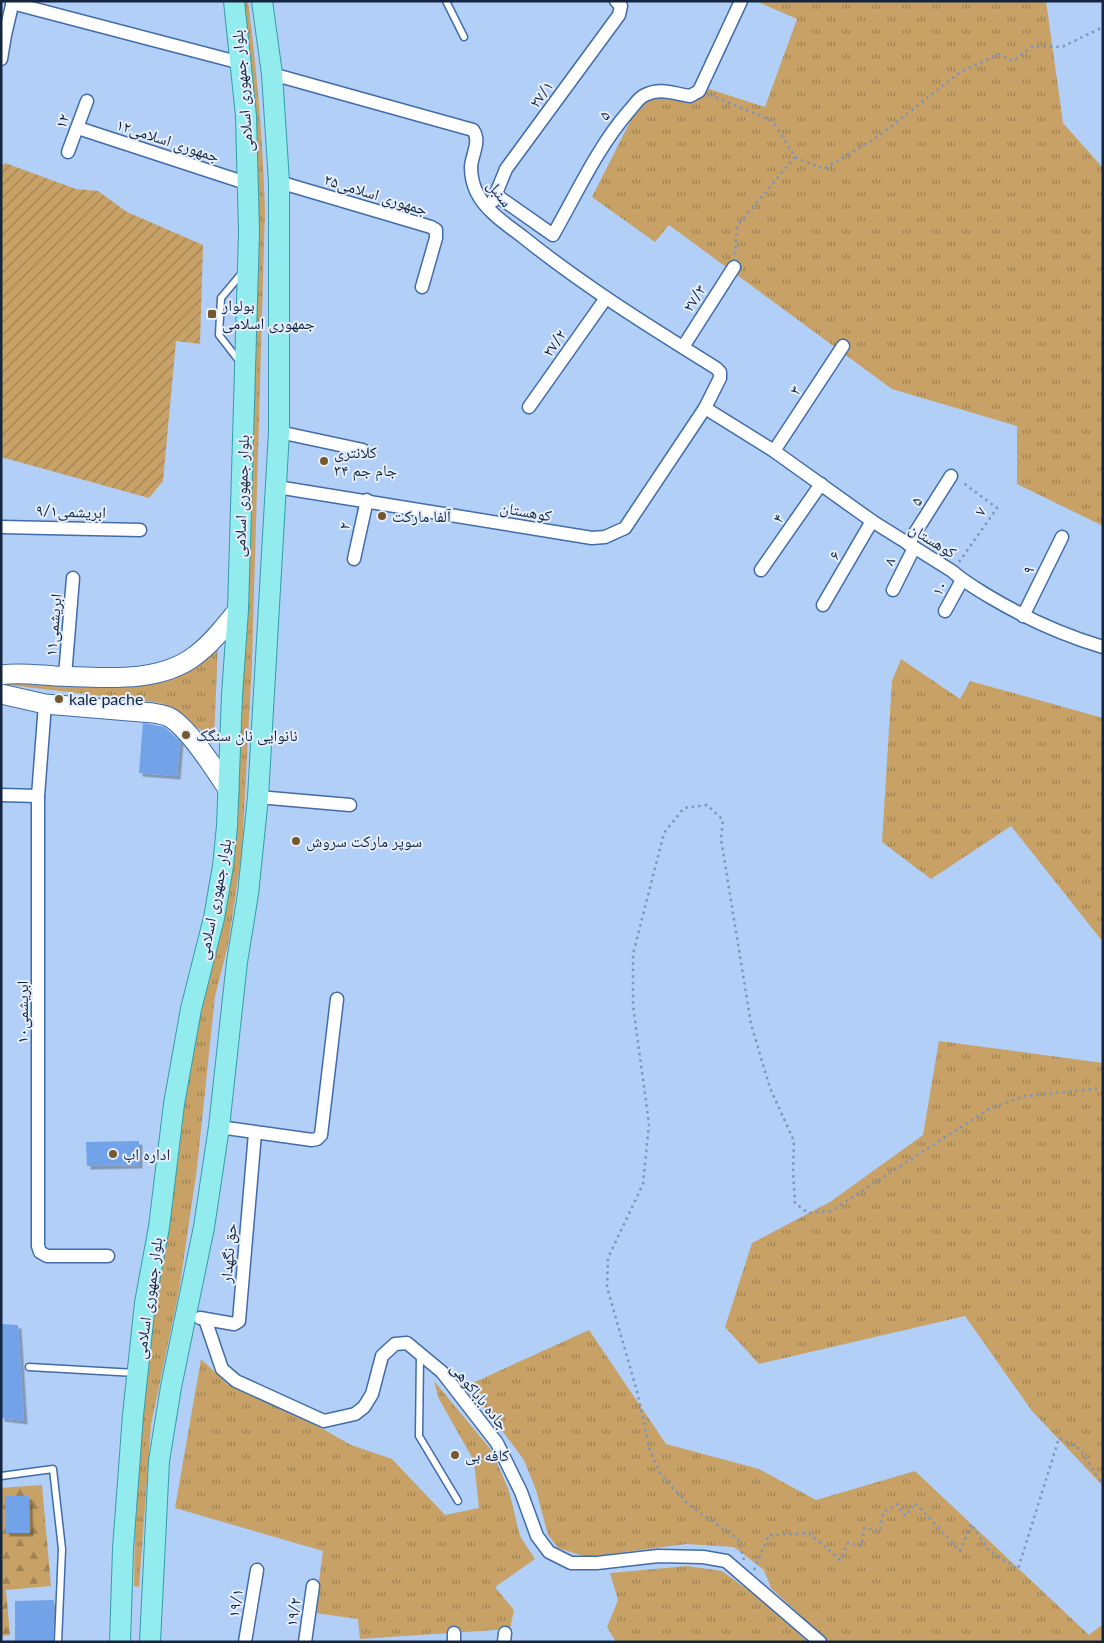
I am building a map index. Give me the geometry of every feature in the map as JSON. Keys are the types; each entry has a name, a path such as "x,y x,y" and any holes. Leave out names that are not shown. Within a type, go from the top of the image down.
{"main road":[{"name":"بلوار جمهوری اسلامی","path":"120,1642 124,1539 133,1415 145,1303 159,1227 174,1104 191,1009 214,918 228,826 232,695 238,610 249,184 242,63 234,1"},
{"name":"بلوار جمهوری اسلامی","path":"150,1642 159,1461 171,1386 204,1227 218,1127 237,962 248,894 258,798 279,432 279,182 272,74 262,1"},
{"path":"1,675 135,676 167,670 182,664 196,655 238,610"},
{"path":"1,694 45,704 154,713 167,716 194,742 229,791"},
{"path":"121,1604 151,1607"}],"street":[{"name":"۲۷/۱","path":"489,210 506,169 619,15 620,6 616,1"},
{"path":"699,91 741,1"},
{"path":"1,59 3,36 13,2 242,63"},
{"name":"سنبل","path":"272,74 474,130 477,140 471,167 472,180 477,193 489,210 544,254 606,298 720,372"},
{"name":"۵","path":"496,195 553,235 599,151 612,131 640,99 646,94 670,90 690,96 699,91"},
{"name":"۱۲","path":"68,152 87,101"},
{"name":"جمهوری اسلامی۱۲","path":"78,128 249,184"},
{"name":"جمهوری اسلامی۲۵","path":"279,182 436,230 436,238 422,287"},
{"name":"۲۷/۳","path":"682,347 734,267"},
{"name":"۲۷/۲","path":"529,407 606,298"},
{"name":"۳","path":"774,451 843,346"},
{"name":"کوهستان","path":"277,487 367,500 592,538 605,537 625,528 705,408 720,378 720,372"},
{"name":"کوهستان","path":"705,408 774,451 872,521 952,571 962,580 1023,616 1071,637 1103,646"},
{"path":"279,432 364,450"},
{"name":"۵","path":"911,546 951,476"},
{"name":"۴","path":"761,570 821,484"},
{"name":"۲","path":"354,559 367,500"},
{"name":"۶","path":"823,605 872,521"},
{"name":"۹/۱ابریشمی","path":"1,527 140,530"},
{"name":"۹","path":"1023,616 1062,537"},
{"name":"۸","path":"893,590 911,546"},
{"name":"ابریشمی۱۱","path":"65,676 74,578"},
{"name":"۱۰","path":"945,611 962,580"},
{"name":"ابریشمی۱۰","path":"45,704 38,796 38,1246 40,1252 47,1256 108,1256"},
{"path":"1,795 38,796"},
{"path":"258,798 350,805"},
{"path":"218,1127 312,1140 317,1139 321,1135 337,999"},
{"name":"حق نگهدار","path":"185,1316 234,1324 239,1321 255,1132"},
{"name":"جاده باباکوهی","path":"205,1319 222,1368 236,1381 324,1420 355,1414 364,1407 372,1394 382,1356 395,1344 407,1343 442,1372 497,1443 521,1492 537,1536 549,1552 571,1563 597,1564 658,1556 704,1557 726,1561 820,1642"},
{"name":"۱۹/۱","path":"245,1642 257,1570"},
{"name":"۱۹/۲","path":"305,1642 314,1586"}],"lane":[{"path":"446,1 464,37"},
{"path":"245,369 219,335 222,298 248,267"},
{"path":"420,1353 418,1436 458,1501"},
{"path":"29,1367 137,1373"},
{"path":"1,1476 53,1469 62,1549 58,1642"}],"path":[{"path":"699,91 773,121 795,157 824,169 880,135 960,72 999,54 1013,61 1033,46 1062,47 1103,27"},
{"path":"734,267 737,226 795,157"},
{"name":"۷","path":"951,476 997,508 952,571"},
{"path":"750,1580 738,1539 689,1505 661,1475 650,1451 638,1395 606,1287 608,1258 643,1184 649,1124 633,1005 633,954 664,833 684,808 707,805 723,820 721,839 751,1024 770,1088 794,1140 795,1203 808,1213 831,1211 987,1110 1025,1096 1103,1088"},
{"path":"750,1580 769,1535 809,1533 840,1560 848,1543 862,1546 864,1528 880,1531 883,1512 897,1504 905,1516 915,1503 960,1551 971,1524 989,1551 1018,1569 1059,1438 1080,1449 1103,1485"}],"green space":[{"path":"242,1 248,1 254,54 261,132 265,211 252,662 242,851 228,945 215,996 197,1168 179,1291 151,1425 139,1587 134,1586 135,1524 141,1423 168,1198 191,1044 223,919 231,877 237,806 254,401 257,271"},
{"path":"756,1 1046,1 1063,123 1103,168 1103,526 1017,484 1017,426 892,389 669,225 655,242 592,197 635,112 655,96 690,98 700,86 765,107 797,19"},
{"path":"5,163 76,189 98,191 127,212 203,245 200,344 176,341 163,481 149,498 1,457 1,167"},
{"path":"218,645 214,739 161,703 1,684 1,679 127,684"},
{"path":"901,659 960,699 970,681 1103,718 1103,942 1011,826 931,879 882,842 892,681"},
{"path":"939,1041 1103,1063 1103,1486 1032,1411 965,1316 759,1364 725,1327 752,1243 830,1202 923,1135"},
{"path":"589,1330 666,1444 759,1469 816,1500 915,1471 1089,1635 1103,1624 1103,1642 829,1642 771,1588 764,1570 734,1547 686,1544 587,1557 558,1548 548,1535 536,1490 524,1460 468,1385"},
{"path":"201,1359 227,1384 307,1420 351,1445 392,1459 445,1515 479,1508 474,1461 439,1399 434,1381 492,1451 509,1491 520,1536 535,1559 495,1587 514,1610 510,1629 360,1639 358,1619 315,1613 323,1551 175,1508"},
{"path":"42,1485 51,1586 6,1590 10,1635 1,1636 1,1488"},
{"path":"687,1566 722,1571 762,1600 808,1642 616,1642 607,1627 618,1600 610,1573"}],"building":[{"path":"143,723 164,727 180,741 177,776 139,773"},
{"name":"اداره اب","path":"139,1141 139,1165 87,1166 86,1142"},
{"path":"1,1324 18,1325 24,1421 1,1418"},
{"path":"5,1496 29,1496 30,1533 6,1533"},
{"path":"54,1600 53,1642 15,1642 15,1601"}],"place":[{"name":"بولوار جمهوری اسلامی","path":"212,314"},
{"name":"کلانتری ۳۴ جام جم","path":"324,461"},
{"name":"آلفا مارکت","path":"382,516"},
{"name":"kale pache","path":"59,699"},
{"name":"نانوایی نان سنگک","path":"186,735"},
{"name":"سوپر مارکت سروش","path":"296,841"},
{"name":"اداره اب","path":"113,1154"},
{"name":"کافه بی","path":"455,1455"}]}
